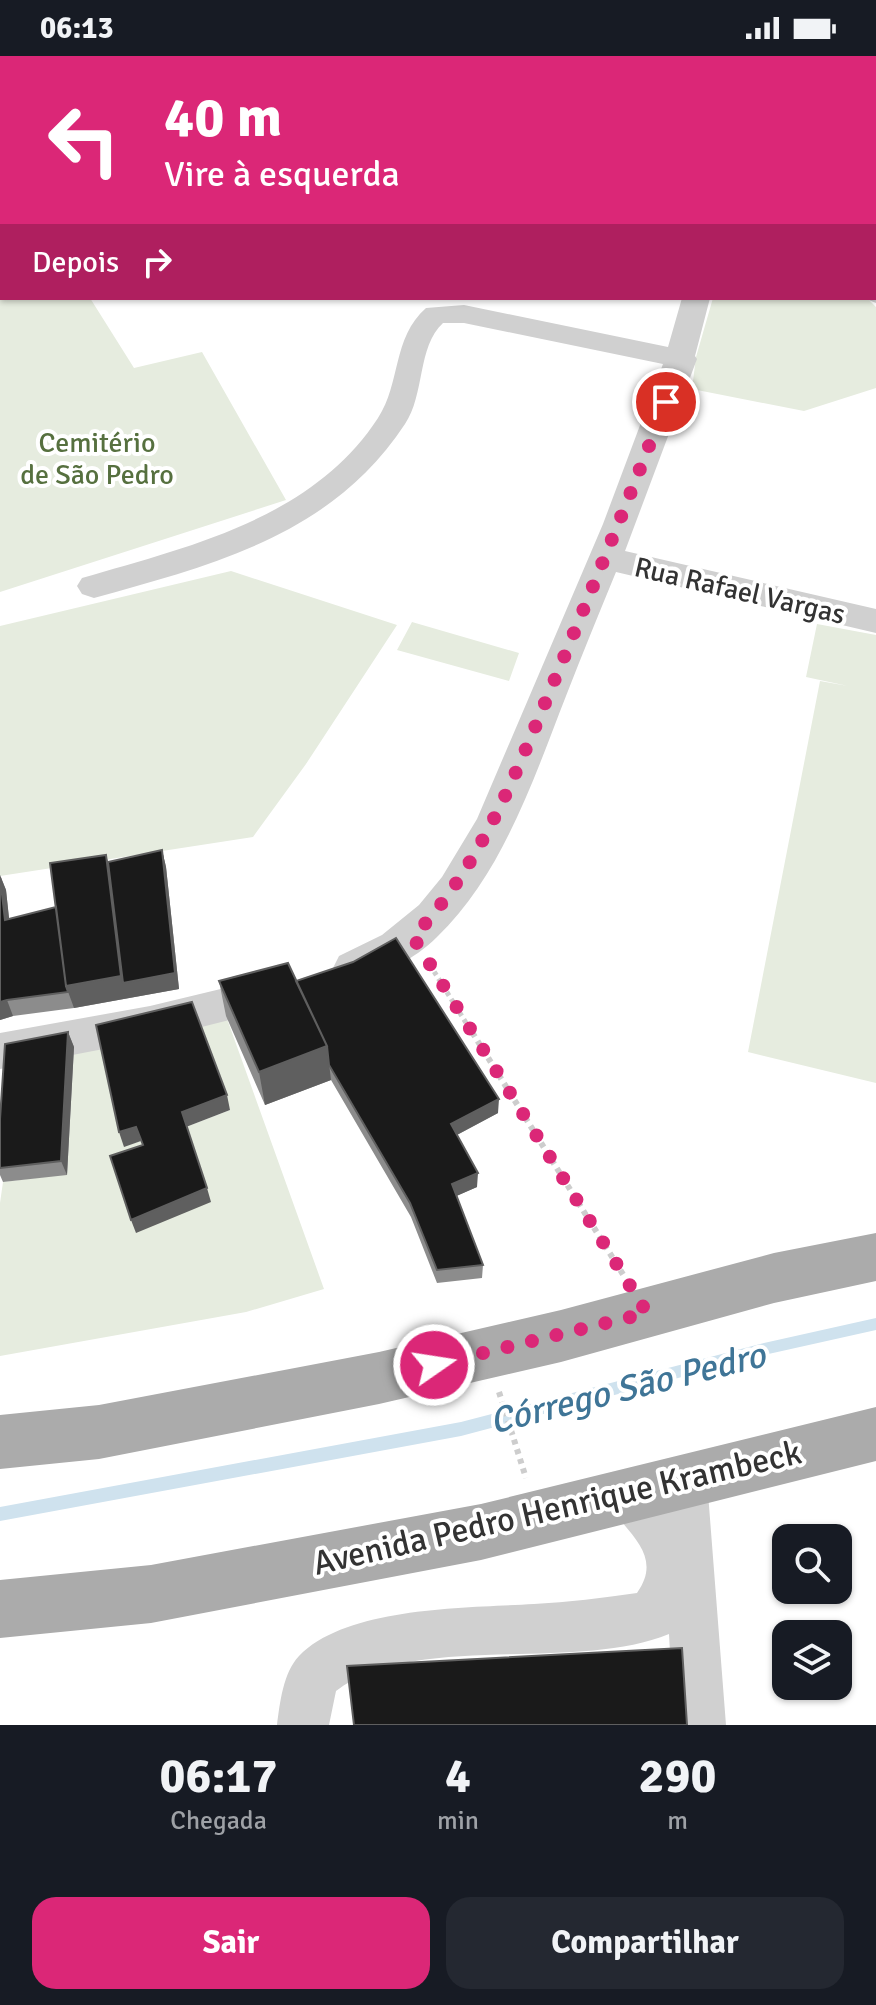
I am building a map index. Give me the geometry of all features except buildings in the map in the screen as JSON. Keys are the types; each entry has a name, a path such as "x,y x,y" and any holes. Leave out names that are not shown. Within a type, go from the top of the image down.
{"main road":[{"path":"0,1442 99,1432 232,1408 561,1336 774,1278 876,1257"},
{"name":"Avenida Pedro Henrique Krambeck","path":"0,1609 167,1591 481,1532 876,1434"}],"street":[{"path":"0,1051 150,1023 312,982 381,956 413,937 435,914 472,864 517,770 605,558 682,359 696,300"},
{"path":"94,586 198,557 256,534 313,501 352,471 380,441 396,415 422,328 436,314 464,314 682,359"},
{"name":"Rua Rafael Vargas","path":"605,558 876,621"},
{"path":"683,1480 700,1725"},
{"path":"303,1725 306,1698 315,1675 335,1658 362,1647 418,1637 604,1624 651,1616 666,1599 672,1574 668,1552 661,1532 647,1511 628,1495"},
{"path":"651,1616 684,1640 697,1655"}],"path":[{"path":"413,937 647,1313"},
{"path":"495,1378 520,1459"}],"green space":[{"name":"Cemitério de São Pedro","path":"0,300 91,300 134,368 202,352 286,500 0,592"},
{"path":"712,300 869,300 876,307 876,388 804,411 692,389 696,357"},
{"path":"231,571 397,625 306,764 253,837 0,876 0,626"},
{"path":"412,622 519,653 509,681 397,650"},
{"path":"817,624 876,635 876,1083 748,1052 820,681 848,686 806,677"},
{"path":"226,1016 324,1289 246,1312 0,1356 0,1203 3,1182 67,1174 74,1047 101,1040 124,1146 141,1141 148,1159 116,1171 136,1232 186,1127 230,1110 196,1017"}],"waterway":[{"name":"Córrego São Pedro","path":"0,1514 461,1429 764,1349 876,1324"}],"route":[{"path":"434,1365 647,1313 413,937 435,914 472,864 517,770 666,402"}]}
